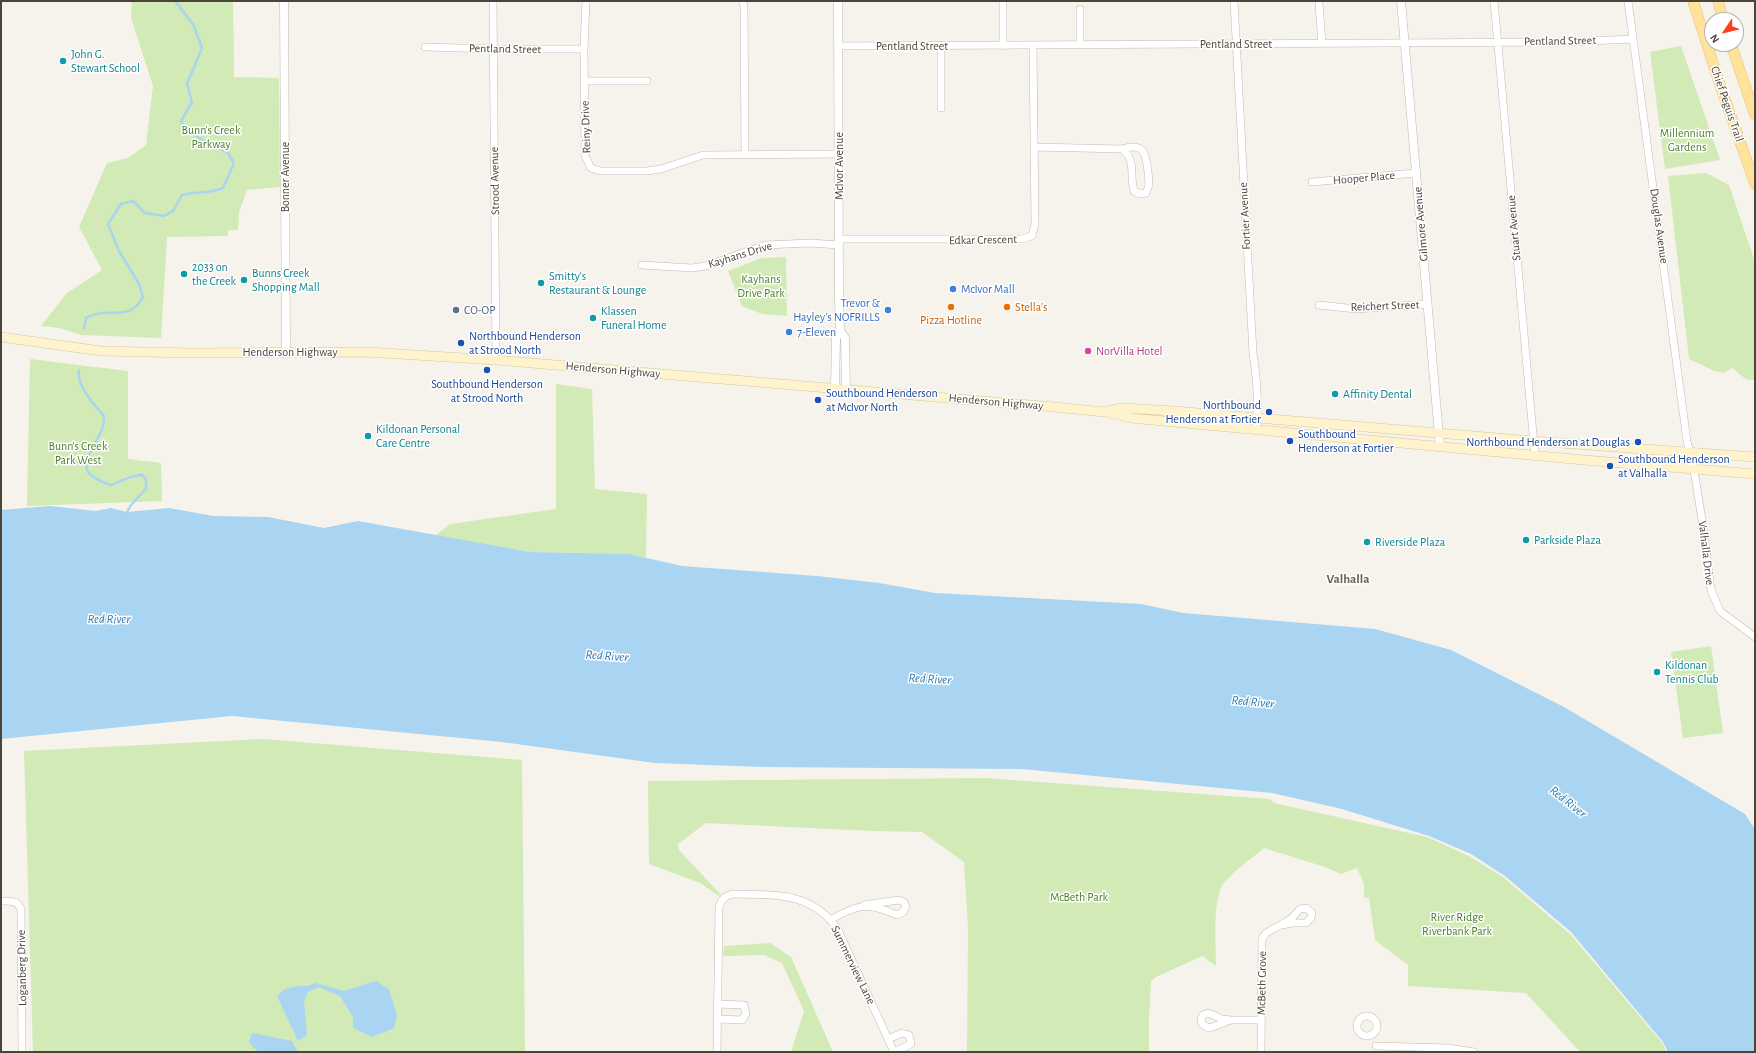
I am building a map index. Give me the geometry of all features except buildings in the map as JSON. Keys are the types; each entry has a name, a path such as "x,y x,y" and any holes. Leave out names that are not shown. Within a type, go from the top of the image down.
{"main road":[{"name":"Chief Peguis Trail","path":"1693,1 1755,184"},
{"path":"1718,1 1721,12"},
{"name":"Chief Peguis Trail","path":"1734,52 1755,115"},
{"name":"Henderson Highway","path":"1,338 101,351 176,353 366,352 496,360 1105,412 1131,418 1256,430 1535,456 1755,474"},
{"name":"Henderson Highway","path":"1105,412 1122,408 1257,417 1533,441 1755,457"}],"street":[{"name":"Bonner Avenue","path":"284,1 286,352"},
{"name":"Strood Avenue","path":"493,1 496,360"},
{"name":"Reiny Drive","path":"586,1 584,49 585,156 591,168 600,171 647,171 661,169 702,155 839,154"},
{"path":"742,1 744,5 745,155"},
{"name":"McIvor Avenue","path":"835,389 836,338 840,330 838,1"},
{"path":"1003,1 1003,46"},
{"name":"Fortier Avenue","path":"1234,1 1257,417 1256,430"},
{"name":"Gilmore Avenue","path":"1401,1 1440,447"},
{"name":"Stuart Avenue","path":"1494,1 1535,456"},
{"name":"Douglas Avenue","path":"1628,1 1690,452"},
{"path":"1319,4 1322,44"},
{"path":"1080,9 1080,45"},
{"name":"Pentland Street","path":"839,46 1566,42 1633,39"},
{"name":"Pentland Street","path":"425,46 494,50 584,49"},
{"path":"941,46 941,108"},
{"name":"Edkar Crescent","path":"839,242 1026,239 1032,236 1035,224 1034,46"},
{"path":"584,81 646,80"},
{"path":"1035,147 1122,149 1132,146 1139,147 1146,155 1149,188 1146,193 1140,194 1134,191 1132,185 1132,161 1129,154 1122,149"},
{"name":"Hooper Place","path":"1312,182 1416,173"},
{"name":"Kayhans Drive","path":"642,265 692,268 706,266 765,245 839,242"},
{"name":"Reichert Street","path":"1319,305 1356,309 1428,304"},
{"name":"McIvor Avenue","path":"840,330 845,338 846,390"},
{"name":"Valhalla Drive","path":"1690,452 1703,526 1710,590 1720,610 1755,637"},
{"name":"Summerview Lane","path":"717,1052 719,902 723,898 732,894 793,898 818,908 837,928 888,1039 894,1052 911,1044 911,1039 905,1033 888,1039"},
{"path":"830,920 842,913 864,906 899,900 904,902 906,907 903,912 897,915 876,906 864,906"},
{"name":"Loganberg Drive","path":"1,901 15,902 19,904 21,909 22,1052"},
{"name":"McBeth Grove","path":"1261,1052 1262,939 1266,933 1282,924"},
{"path":"717,1004 744,1005 746,1014 742,1020 717,1019"},
{"path":"1231,1020 1261,1020"},
{"path":"1372,1035 1376,1049 1448,1048 1474,1052"}],"green space":[{"name":"Bunn's Creek Parkway","path":"132,1 233,1 234,77 279,78 280,187 247,190 239,212 238,230 228,230 228,236 167,237 161,338 82,335 59,328 41,326 67,293 102,270 79,227 107,163 128,158 146,145 153,86 131,18"},
{"name":"Millennium Gardens","path":"1681,46 1720,160 1665,169 1650,52"},
{"path":"1706,173 1729,185 1755,262 1755,380 1747,380 1732,368 1724,373 1714,371 1689,359 1668,176"},
{"name":"Kayhans Drive Park","path":"786,257 787,316 762,314 742,306 728,271 762,258"},
{"name":"Bunn's Creek Park West","path":"30,359 128,371 128,459 161,463 162,501 27,506"},
{"path":"556,384 592,389 595,489 647,494 646,558 629,554 530,552 435,536 450,524 556,509"},
{"path":"1711,646 1723,733 1683,738 1671,652"},
{"path":"263,739 522,760 525,1052 33,1052 24,751"},
{"name":"McBeth Park","path":"986,778 1270,799 1274,803 1427,837 1469,856 1503,877 1571,935 1663,1044 1666,1052 1580,1052 1526,993 1408,986 1408,965 1375,940 1369,898 1364,898 1364,884 1357,868 1341,874 1325,867 1264,848 1233,874 1224,883 1220,890 1216,910 1216,966 1202,956 1156,977 1151,981 1149,1052 967,1052 968,928 964,862 922,832 706,823 678,844 679,850 720,894 719,896 700,883 649,864 648,781"},
{"path":"770,943 791,957 833,1052 791,1052 804,1011 782,963 764,955 723,956 724,946"}],"water":[{"name":"Red River","path":"50,506 96,511 111,508 127,512 169,508 213,516 268,517 324,528 358,521 530,552 629,554 682,566 817,576 879,583 935,593 1141,604 1183,613 1375,629 1451,650 1564,707 1745,814 1755,829 1755,1052 1668,1052 1663,1042 1571,932 1505,876 1471,854 1429,836 1342,809 1272,793 1022,769 763,767 655,763 502,742 232,716 1,739 1,510"},
{"path":"376,981 389,989 397,1016 394,1028 372,1037 353,1028 353,1017 340,996 319,987 308,992 304,1001 307,1035 298,1041 277,996 283,990 297,986 308,986 315,983 344,991"},
{"path":"252,1033 292,1041 298,1052 257,1051 249,1042"}],"waterway":[{"path":"84,328 86,318 94,314 118,313 131,310 143,297 139,284 119,251 108,224 121,204 133,201 145,213 164,216 173,211 182,195 213,191 223,188 234,163 228,153 188,132 181,121 192,102 187,84 202,48 193,24 175,1"},
{"path":"79,370 80,382 83,388 104,416 104,424 87,461 86,467 88,472 95,478 110,485 138,475 142,475 146,479 146,489 131,505 127,512"}],"place":[{"name":"John G. Stewart School","path":"63,61"},
{"name":"2033 on the Creek","path":"184,274"},
{"name":"Bunns Creek Shopping Mall","path":"244,280"},
{"name":"Smitty's Restaurant & Lounge","path":"541,283"},
{"name":"McIvor Mall","path":"953,289"},
{"name":"Pizza Hotline","path":"951,307"},
{"name":"Stella's","path":"1007,307"},
{"name":"CO-OP","path":"456,310"},
{"name":"Trevor & Hayley's NOFRILLS","path":"888,310"},
{"name":"Klassen Funeral Home","path":"593,318"},
{"name":"7-Eleven","path":"789,332"},
{"name":"Northbound Henderson at Strood North","path":"461,343"},
{"name":"NorVilla Hotel","path":"1088,351"},
{"name":"Southbound Henderson at Strood North","path":"487,370"},
{"name":"Affinity Dental","path":"1335,394"},
{"name":"Southbound Henderson at McIvor North","path":"818,400"},
{"name":"Northbound Henderson at Fortier","path":"1269,412"},
{"name":"Kildonan Personal Care Centre","path":"368,436"},
{"name":"Southbound Henderson at Fortier","path":"1290,441"},
{"name":"Northbound Henderson at Douglas","path":"1638,442"},
{"name":"Southbound Henderson at Valhalla","path":"1610,466"},
{"name":"Parkside Plaza","path":"1526,540"},
{"name":"Riverside Plaza","path":"1367,542"},
{"name":"Kildonan Tennis Club","path":"1657,672"}],"district":[{"name":"Valhalla","path":"1348,579"}],"park label":[{"name":"River Ridge Riverbank Park","path":"1457,924"}]}
